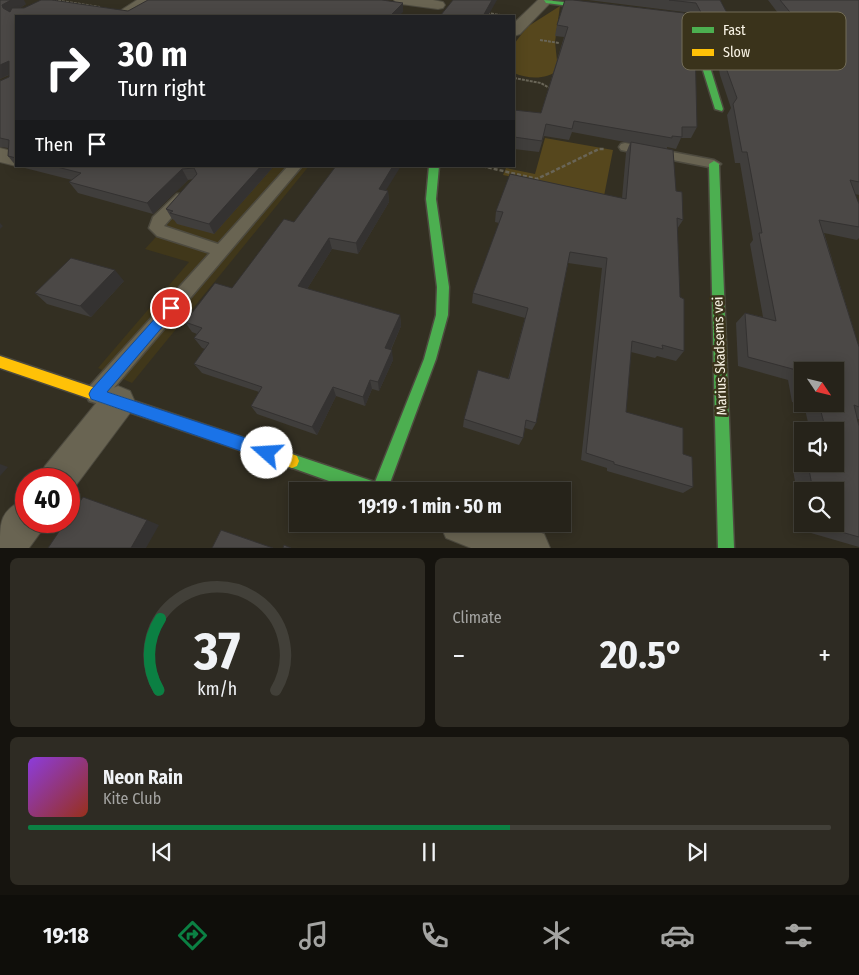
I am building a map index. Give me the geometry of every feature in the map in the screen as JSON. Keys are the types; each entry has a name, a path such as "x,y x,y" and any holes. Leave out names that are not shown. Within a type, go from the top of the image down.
{"street":[{"path":"125,14 147,0"},
{"path":"401,0 438,5"},
{"path":"515,30 546,0 613,9"},
{"path":"641,12 682,17"},
{"path":"707,70 719,109"},
{"path":"0,155 15,159"},
{"name":"Marius Skadsems vei","path":"714,164 726,548"},
{"path":"0,362 379,491 440,327 443,302 432,196 431,178 434,167"},
{"path":"65,468 107,398"},
{"path":"483,532 530,548"},
{"path":"4,548 15,533"}],"lane":[{"path":"625,147 714,164"},
{"path":"107,398 221,251 295,167"},
{"path":"194,184 158,221 156,228 162,232 221,251"}],"path":[{"path":"54,0 125,14"},
{"path":"438,5 501,15"},
{"path":"515,78 542,83 552,90"},
{"path":"486,167 537,179 599,150 625,147"}],"shaded area":[{"path":"560,6 555,42 558,70 548,76 537,78 515,73 515,43 527,27"},
{"path":"545,138 613,150 604,196 503,175 506,168 535,174"},
{"path":"219,167 308,167 132,383 98,368 189,262 145,249"}],"building":[{"path":"0,0 11,0 2,5 3,8 10,12 12,8 24,8 41,0 128,11 148,0 382,0 403,3 391,15 15,15 15,158 8,156 9,140 0,138 0,81 9,77 9,61 0,65"},
{"path":"453,0 492,0 484,15 441,15"},
{"path":"565,0 682,13 682,70 696,70 697,127 682,127 682,137 672,136 672,138 574,121 572,129 546,124 542,141 515,137 515,110 541,113 568,27 557,25"},
{"path":"669,0 720,0 726,12 701,12 696,3"},
{"path":"780,0 859,0 859,182 850,180 859,204 859,227 819,220 859,347 859,407 854,405 859,426 859,537 841,532 844,532 844,482 811,482 809,472 844,472 844,422 824,422 821,412 844,412 844,362 794,362 794,369 748,357 745,313 776,321 759,233 762,233 747,152 742,152 733,104 737,98 727,70 846,70 846,12 790,12"},
{"path":"631,142 673,150 676,191 682,192 683,220 677,218 680,297 684,299 684,351 662,345 663,349 632,341 626,412 683,428 683,454 692,457 693,487 614,464 614,462 586,453 607,258 570,252 536,423 526,420 523,438 464,419 478,370 509,379 528,308 473,293 503,212 496,211 510,174 626,199"},
{"path":"57,167 260,167 209,224 170,213 173,211 166,209 197,174 194,168 182,169 147,203 69,182 81,173"},
{"path":"335,167 392,167 379,189 388,191 356,243 329,238 298,286 400,315 385,348 392,350 378,382 370,380 363,397 333,387 312,427 251,406 262,387 194,364 209,343 194,338 202,328 185,322 215,283 232,288 284,219 294,222"},
{"path":"71,258 115,270 80,306 35,293"},
{"path":"83,497 147,520 131,548 48,548 58,533 80,533 80,502"},
{"path":"221,530 273,548 212,548"}],"traffic: fast":[{"path":"546,1 602,8"},
{"path":"649,13 682,17"},
{"path":"707,70 719,109"},
{"path":"714,164 726,548"},
{"path":"292,461 379,491 430,359 442,315 443,287 431,199 434,167"}],"traffic: slow":[{"path":"0,362 292,461"}],"route":[{"path":"171,308 96,394 267,453"}]}
